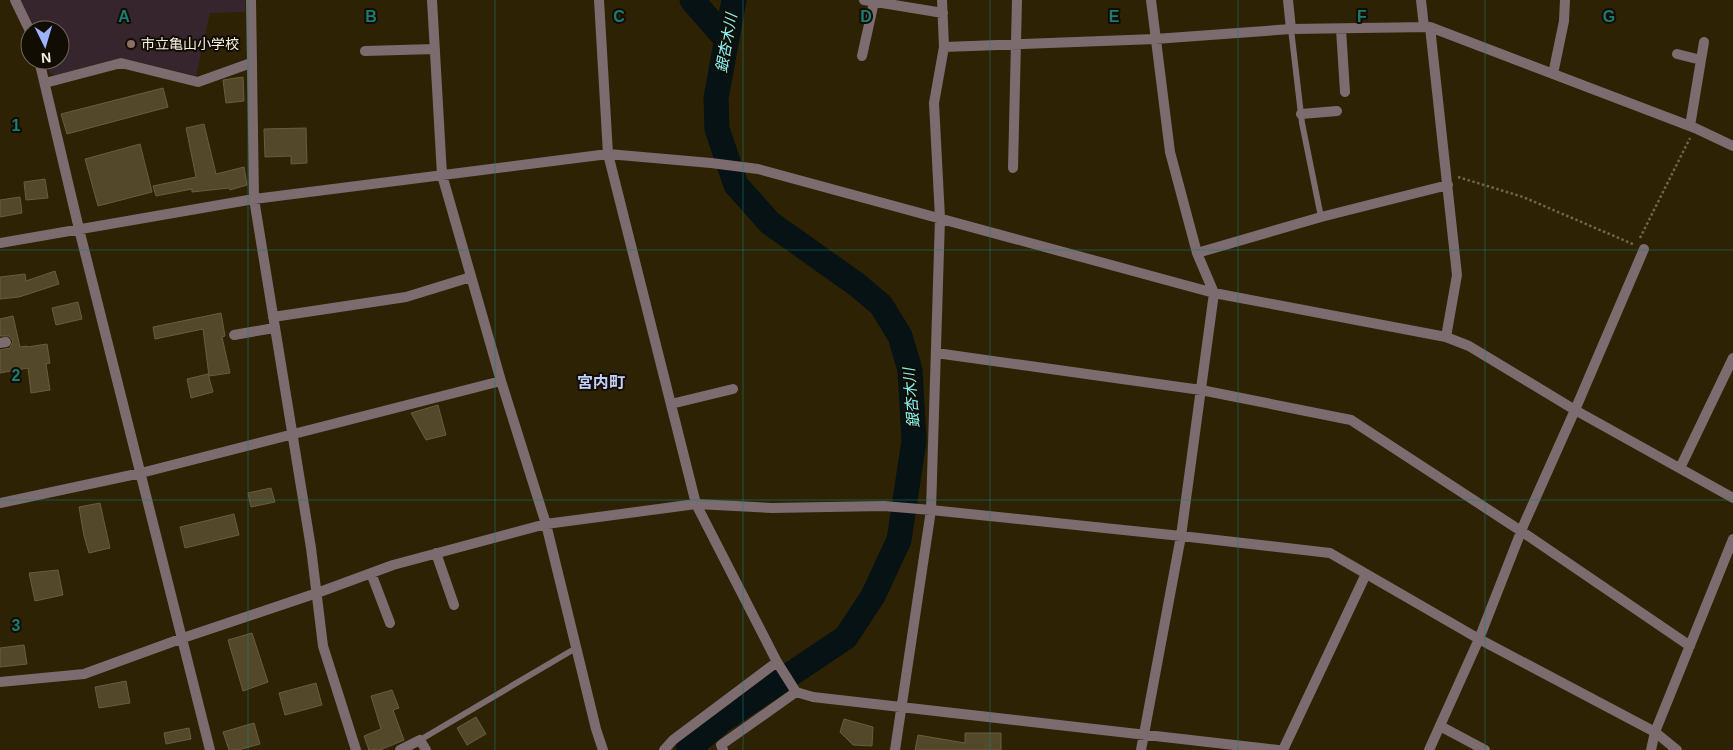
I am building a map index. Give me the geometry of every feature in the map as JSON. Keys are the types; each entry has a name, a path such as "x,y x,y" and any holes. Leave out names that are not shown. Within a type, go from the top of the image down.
{"street":[{"path":"14,0 24,20"},
{"path":"251,0 254,199 317,593 323,646 356,750"},
{"path":"432,0 442,175 501,381 546,524 596,729 603,750"},
{"path":"599,0 608,154 696,504 777,662 796,692 812,697 1278,750"},
{"path":"894,750 931,510 940,218 934,103 944,47 942,0"},
{"path":"1013,168 1017,0"},
{"path":"1140,750 1181,536 1214,293 1197,253 1170,152 1151,0"},
{"path":"1288,0 1291,29"},
{"path":"1421,0 1427,27 1458,275 1446,337"},
{"path":"1553,74 1560,15 1565,0"},
{"path":"862,56 869,1 943,13"},
{"path":"944,47 1155,40 1291,29 1427,27 1693,127 1733,146"},
{"path":"1341,29 1345,92"},
{"path":"1693,127 1704,42"},
{"path":"365,51 435,49"},
{"path":"1677,54 1701,60"},
{"path":"45,83 121,63 198,82 251,63"},
{"path":"42,70 79,229 210,750"},
{"path":"1301,114 1337,111"},
{"path":"0,243 254,199 608,154 758,169 1214,293 1446,337 1469,346 1575,410 1733,498"},
{"path":"1197,253 1321,217 1448,186"},
{"path":"1429,750 1479,639 1521,531 1644,249"},
{"path":"234,335 274,322 406,298 471,277"},
{"path":"936,353 1201,390 1351,420 1521,531 1690,646"},
{"path":"1680,468 1733,358"},
{"path":"0,503 141,473 501,381"},
{"path":"671,404 733,389"},
{"path":"0,682 84,674 393,565 546,524 696,504 772,508 884,506 1330,553 1479,639 1656,732 1677,750"},
{"path":"1650,750 1733,538"},
{"path":"436,553 454,605"},
{"path":"371,573 390,623"},
{"path":"1283,750 1366,574"},
{"path":"664,750 673,740 777,662"},
{"path":"722,750 721,745 796,692"},
{"path":"1440,726 1485,750"},
{"path":"400,750 420,740 426,750"}],"lane":[{"path":"1291,29 1301,114 1321,217"},
{"path":"420,740 576,648"}],"path":[{"path":"1445,172 1523,197 1636,245 1693,127"}],"shaded area":[{"name":"市立亀山小学校","path":"20,0 245,0 245,12 210,13 196,76 121,58 55,75 48,70 70,70 70,20 31,20"}],"building":[{"path":"243,77 244,101 226,103 223,80"},
{"path":"163,88 168,107 67,134 61,114"},
{"path":"204,124 216,174 244,167 247,185 230,190 229,188 192,192 192,189 156,196 153,186 196,177 186,128"},
{"path":"306,128 307,163 291,164 291,156 265,157 264,129"},
{"path":"140,144 152,192 98,206 85,159"},
{"path":"45,179 48,198 26,200 24,182"},
{"path":"20,197 22,213 0,217 0,200"},
{"path":"55,271 59,284 19,297 0,299 0,277 25,274 26,281"},
{"path":"78,302 82,319 56,325 52,308"},
{"path":"221,313 225,336 222,337 230,373 209,376 203,329 155,339 153,327"},
{"path":"13,316 20,347 47,344 50,363 46,364 50,390 31,393 28,368 0,373 0,350 10,348 13,341 9,336 0,336 0,319"},
{"path":"208,374 213,392 191,398 187,379"},
{"path":"438,405 446,435 426,440 411,413"},
{"path":"271,488 275,502 251,507 248,493"},
{"path":"100,503 110,548 89,553 79,507"},
{"path":"234,514 239,535 185,548 180,527"},
{"path":"58,570 63,595 35,601 29,573"},
{"path":"252,633 268,682 243,691 228,640"},
{"path":"24,645 27,664 0,667 0,648"},
{"path":"126,681 130,703 99,708 95,687"},
{"path":"316,683 322,705 285,715 279,693"},
{"path":"392,690 399,708 393,710 404,740 380,750 369,750 364,736 381,729 371,696"},
{"path":"476,717 486,734 467,745 457,728"},
{"path":"844,719 873,727 872,746 853,745 840,732"},
{"path":"254,723 260,744 238,750 229,750 223,732"},
{"path":"189,728 191,739 166,744 164,733"},
{"path":"965,733 1001,733 1001,750 915,750 918,735 965,743"}],"waterway":[{"path":"692,0 727,40"},
{"name":"銀杏木川","path":"688,750 721,721 846,637 873,596 899,540 914,441 910,370 900,336 881,305 856,284 770,223 736,185 717,129 716,98 734,0"}],"place":[{"name":"市立亀山小学校","path":"131,44"}],"district":[{"name":"宮内町","path":"601,382"}]}
